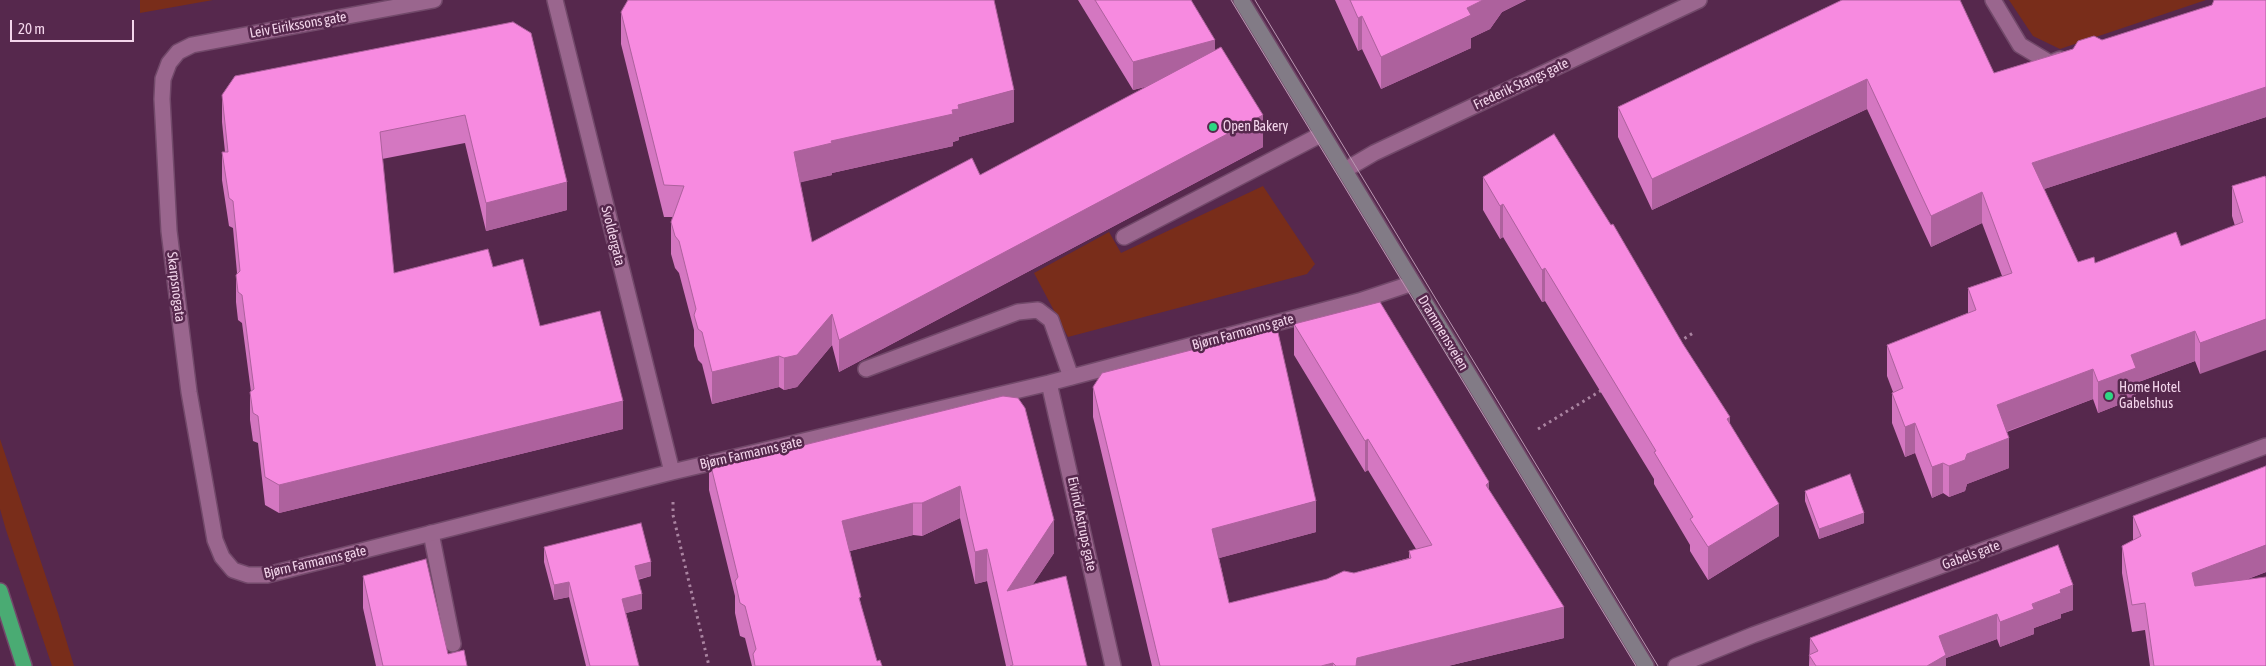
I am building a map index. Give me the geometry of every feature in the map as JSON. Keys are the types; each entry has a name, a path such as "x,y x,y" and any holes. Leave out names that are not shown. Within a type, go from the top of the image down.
{"highway":[{"path":"0,590 24,666"}],"street":[{"name":"Leiv Eirikssons gate","path":"192,45 429,0"},
{"name":"Svoldergata","path":"555,0 672,472"},
{"name":"Drammensveien","path":"1241,0 1646,666"},
{"name":"Frederik Stangs gate","path":"1344,170 1374,153 1699,0"},
{"path":"1993,0 2020,45 2050,63 2078,53"},
{"name":"Skarpsnogata","path":"192,45 178,52 169,63 163,79 162,99 169,231 190,392 215,540"},
{"path":"1124,237 1322,134"},
{"name":"Bjørn Farmanns gate","path":"215,540 222,556 233,570 248,575 267,575 672,472 1049,383 1359,301 1413,283"},
{"path":"866,370 1018,312 1038,310 1051,320 1071,377"},
{"name":"Eivind Astrups gate","path":"1049,383 1113,666"},
{"name":"Gabels gate","path":"1676,666 1753,635 2266,446"},
{"path":"431,534 453,644"}],"path":[{"path":"1677,343 1693,333"},
{"path":"1538,430 1604,389"},
{"path":"673,502 673,515 709,666"}],"shaded area":[{"path":"140,0 213,0 140,13"},
{"path":"2009,0 2206,0 2060,49 2033,36"},
{"path":"1263,186 1315,264 1307,274 1068,337 1034,273 1109,232 1121,253"},
{"path":"0,439 74,666 52,666 6,530 0,509"}],"building":[{"path":"628,0 994,0 1014,90 958,105 959,109 952,110 953,114 831,141 832,143 794,152 812,242 972,158 980,175 1221,47 1263,115 839,340 832,314 797,355 784,358 779,356 712,372 702,332 698,329 694,315 696,309 679,241 675,236 671,222 684,186 664,185 621,12"},
{"path":"1095,0 1191,0 1215,40 1133,62"},
{"path":"1350,0 1483,0 1467,8 1471,15 1381,57 1362,16 1358,18"},
{"path":"1842,0 1960,0 1994,73 2073,49 2078,41 2094,36 2102,40 2212,5 2214,0 2266,0 2266,87 2032,163 2078,262 2094,257 2095,263 2176,232 2181,246 2243,222 2232,186 2265,176 2266,319 2200,343 2195,331 2131,355 2136,368 2098,382 2093,369 1997,405 2009,438 1967,454 1965,460 1949,466 1943,463 1932,467 1915,423 1905,427 1892,393 1903,388 1887,345 1976,310 1968,288 2012,273 1982,192 1931,216 1867,79 1652,179 1618,107"},
{"path":"513,22 531,33 567,182 486,203 465,115 380,132 394,273 488,249 493,267 523,259 540,326 600,311 623,401 279,485 265,477 258,416 253,413 250,392 254,389 242,295 238,292 236,275 240,271 233,201 229,198 222,152 228,152 222,95 235,76"},
{"path":"1554,134 1611,225 1613,224 1683,344 1730,417 1727,419 1779,504 1708,547 1690,519 1693,517 1654,452 1656,451 1545,268 1542,270 1503,204 1500,206 1483,177"},
{"path":"1380,302 1489,482 1486,485 1564,607 1357,658 1356,666 1336,666 1333,663 1321,666 1160,666 1093,387 1102,373 1277,328 1316,501 1212,529 1229,603 1327,579 1344,571 1354,573 1411,558 1409,551 1432,545 1368,439 1365,441 1294,324"},
{"path":"1003,396 1018,398 1025,408 1054,520 1007,591 1066,576 1087,666 1010,666 1013,665 987,549 975,552 960,486 922,503 913,503 842,521 861,597 859,598 877,661 880,660 882,666 755,666 753,654 756,649 745,606 740,603 735,581 738,577 709,458 731,463"},
{"path":"2266,466 2266,545 2192,573 2195,586 2266,577 2266,666 2154,666 2145,603 2132,605 2122,546 2141,536 2133,516"},
{"path":"1850,474 1864,513 1819,529 1805,491"},
{"path":"641,523 651,562 635,566 642,594 622,599 639,666 590,666 569,582 554,585 544,547"},
{"path":"2058,545 2073,585 2060,590 2061,593 2032,604 2034,609 2000,622 1997,614 1939,636 1946,655 1927,666 1816,666 1809,655 1818,651 1810,638"},
{"path":"426,559 448,654 464,650 467,666 383,666 363,576"}],"tram line":[{"path":"1231,0 1636,666"},
{"path":"1255,0 1658,666"}],"place":[{"name":"Open Bakery","path":"1213,127"},
{"name":"Home Hotel Gabelshus","path":"2109,396"}]}
